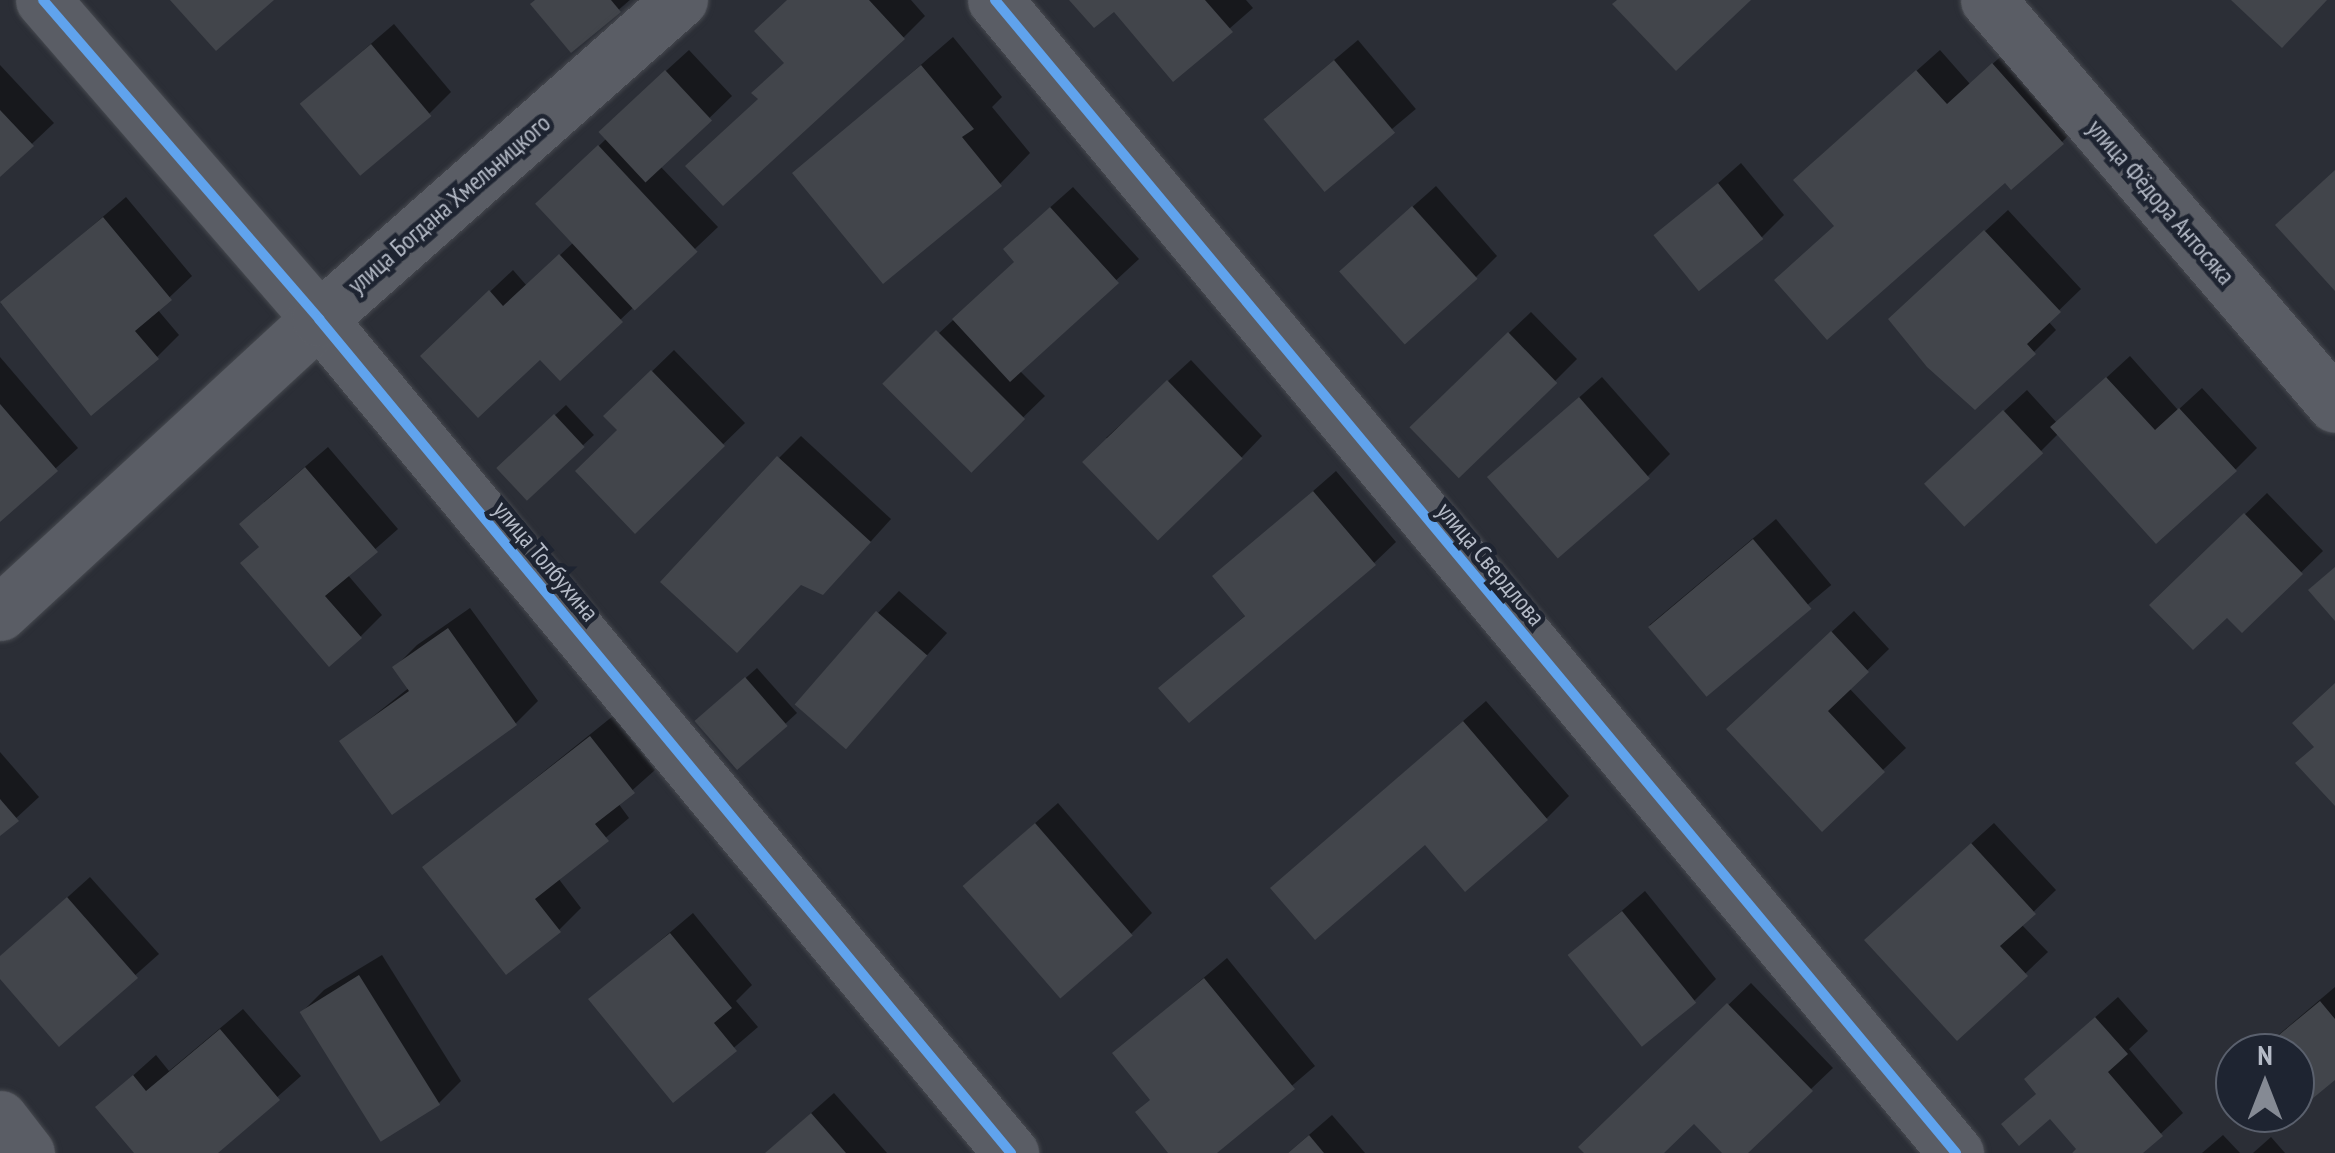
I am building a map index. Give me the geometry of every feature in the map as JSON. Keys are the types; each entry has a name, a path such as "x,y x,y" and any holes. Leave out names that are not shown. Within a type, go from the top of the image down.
{"street":[{"name":"улица Толбухина","path":"44,0 320,319 1011,1153"},
{"name":"улица Богдана Хмельницкого","path":"0,613 320,319 680,0"},
{"name":"улица Свердлова","path":"995,0 1956,1153"},
{"name":"улица Фёдора Антосяка","path":"1988,0 2335,405"},
{"path":"0,1118 27,1153"}],"building":[{"path":"170,0 274,0 216,51"},
{"path":"535,0 611,0 621,12 571,53 530,4"},
{"path":"787,0 869,0 905,39 723,206 685,166 758,99 751,93 784,63 754,31"},
{"path":"1069,0 1205,0 1233,32 1173,82 1114,12 1094,28"},
{"path":"1617,0 1751,0 1676,71 1612,4"},
{"path":"2231,0 2327,0 2282,48"},
{"path":"371,44 431,116 360,176 300,104"},
{"path":"1334,60 1395,133 1325,192 1264,119"},
{"path":"1992,63 2064,144 2011,190 2005,183 1827,340 1774,280 1834,226 1793,180 1916,70 1947,104"},
{"path":"921,65 974,129 962,137 1002,186 883,284 792,173"},
{"path":"665,70 712,120 646,183 598,132"},
{"path":"0,110 34,146 0,177"},
{"path":"598,145 698,252 635,310 535,204"},
{"path":"2335,170 2335,291 2275,225"},
{"path":"1718,183 1763,239 1699,291 1653,235"},
{"path":"1412,206 1478,279 1405,344 1339,272"},
{"path":"1050,207 1119,283 1010,382 952,319 1014,262 1003,249"},
{"path":"103,217 172,300 135,331 159,359 91,416 0,302"},
{"path":"1984,230 2061,312 2027,344 2036,354 1975,410 1927,367 1888,319"},
{"path":"559,254 623,322 560,381 540,360 478,418 420,356 489,290 503,306"},
{"path":"936,330 1025,419 971,473 882,384"},
{"path":"1508,332 1557,383 1459,478 1409,427"},
{"path":"651,370 725,446 635,534 575,471 617,430 603,416"},
{"path":"2106,377 2155,430 2179,408 2237,471 2156,544 2050,427"},
{"path":"1167,380 1243,458 1158,540 1082,462"},
{"path":"1579,397 1650,479 1558,559 1487,477"},
{"path":"0,404 58,471 0,522"},
{"path":"2003,410 2043,453 1964,527 1924,484"},
{"path":"554,414 585,447 527,501 496,468"},
{"path":"777,456 871,542 823,595 801,585 737,653 660,582"},
{"path":"305,467 378,552 325,596 362,638 329,667 240,563 259,547 239,524"},
{"path":"1313,491 1376,565 1189,723 1158,688 1245,616 1212,576"},
{"path":"2244,513 2303,574 2242,633 2227,618 2193,650 2149,605"},
{"path":"1753,539 1811,609 1707,697 1648,627"},
{"path":"2335,567 2335,621 2308,590"},
{"path":"876,611 927,656 846,749 795,705"},
{"path":"448,628 517,725 392,815 339,741 409,691 392,667"},
{"path":"1831,631 1869,672 1828,711 1885,772 1822,832 1726,729"},
{"path":"745,677 788,726 737,770 694,721"},
{"path":"2335,683 2335,806 2295,763 2314,747 2292,723"},
{"path":"1463,721 1548,820 1465,892 1425,845 1315,940 1270,888"},
{"path":"590,736 635,793 595,824 609,841 535,899 561,932 506,975 422,867"},
{"path":"0,799 19,821 0,836"},
{"path":"1035,823 1133,935 1060,998 963,886"},
{"path":"1971,843 2036,914 2000,946 2028,976 1957,1041 1864,940"},
{"path":"67,897 138,978 59,1047 0,979 0,956"},
{"path":"1622,911 1696,1003 1642,1047 1568,955"},
{"path":"670,933 732,1008 714,1023 737,1051 673,1103 588,999"},
{"path":"359,975 440,1105 381,1142 300,1012"},
{"path":"1204,978 1295,1089 1217,1153 1168,1153 1135,1112 1150,1100 1112,1053"},
{"path":"2320,1001 2335,1019 2335,1080 2315,1096 2315,1033 2281,1033"},
{"path":"1727,1003 1813,1091 1748,1153 1722,1153 1694,1124 1664,1153 1584,1153 1578,1147"},
{"path":"2095,1017 2128,1054 2108,1072 2163,1136 2143,1153 2072,1153 2076,1149 2050,1119 2019,1146 2001,1124 2036,1094 2024,1079"},
{"path":"220,1029 280,1100 218,1153 134,1153 95,1107 133,1075 146,1091"},
{"path":"811,1113 846,1153 765,1153"},
{"path":"1309,1135 1324,1153 1288,1153"}],"cycle path":[{"path":"43,0 319,319 1011,1153"},
{"path":"995,0 1956,1153"}]}
